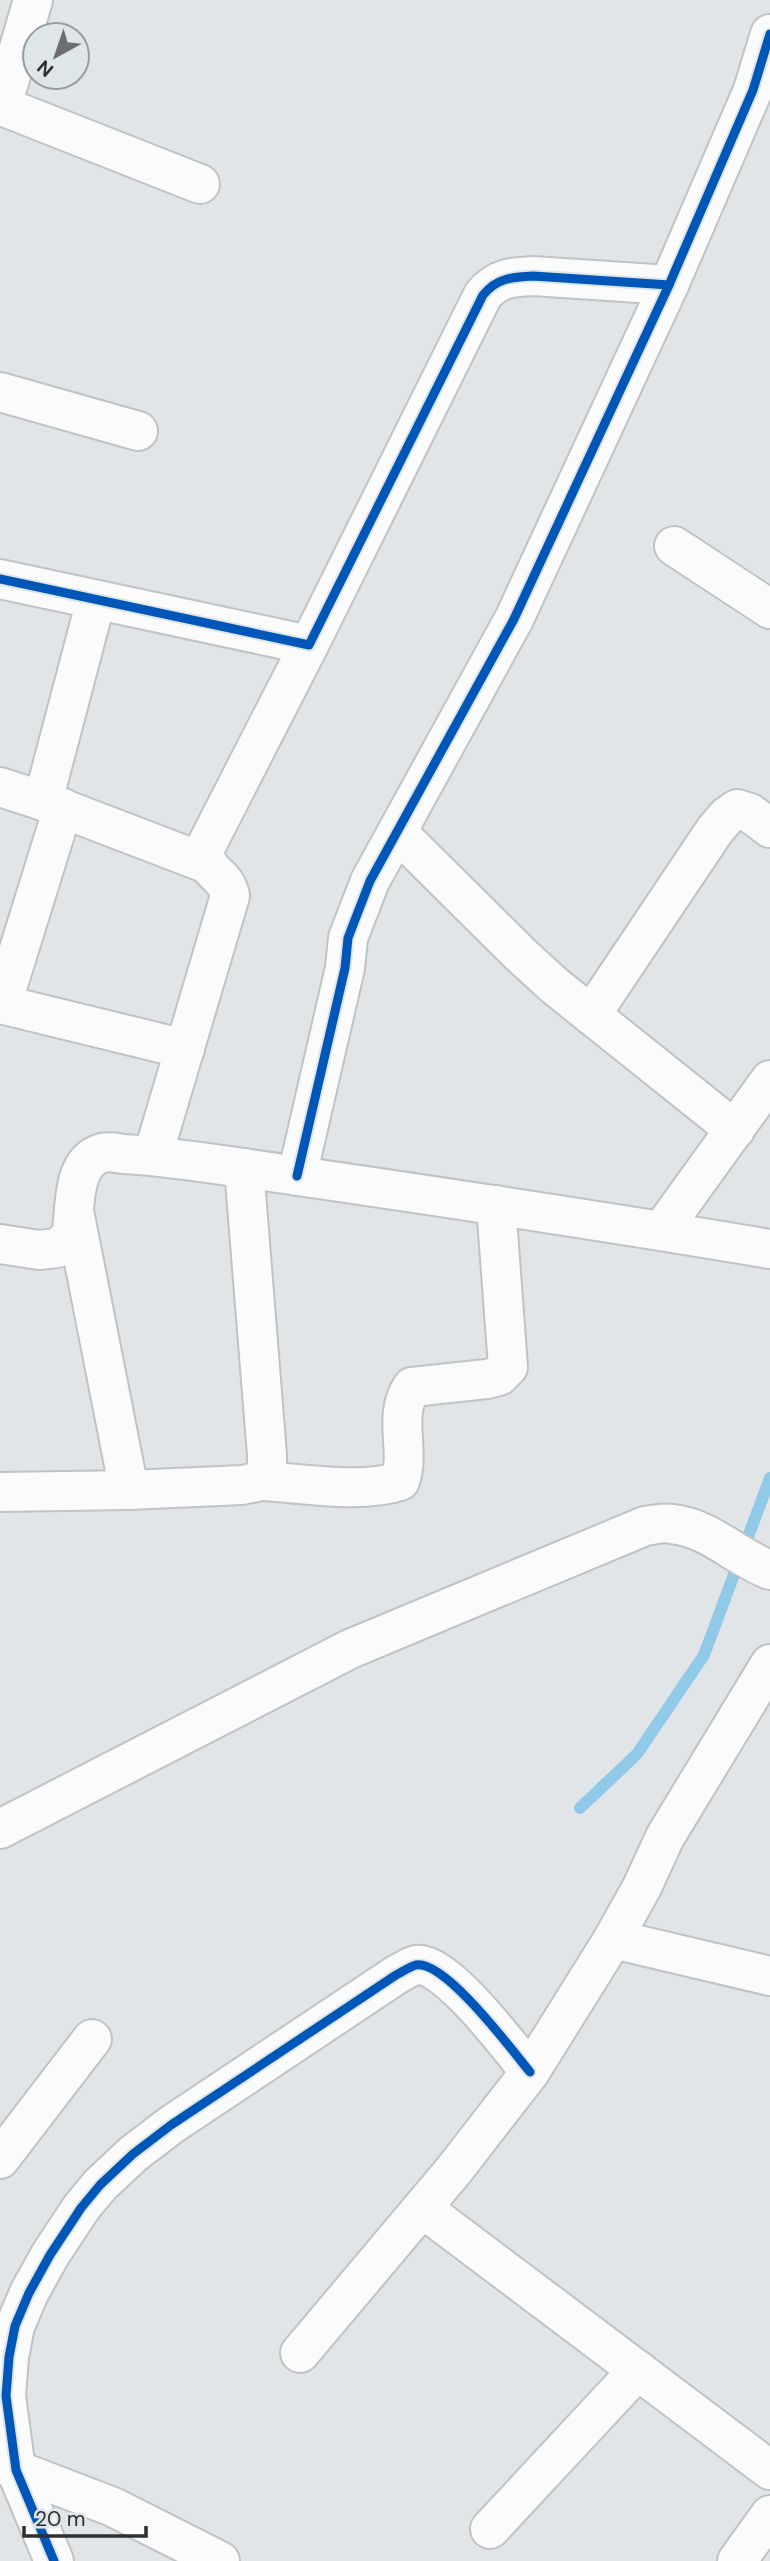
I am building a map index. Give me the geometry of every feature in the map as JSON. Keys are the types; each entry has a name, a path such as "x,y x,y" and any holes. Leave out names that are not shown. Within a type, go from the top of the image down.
{"street":[{"path":"33,0 1,106 200,184"},
{"path":"298,1176 345,968 348,938 370,881 514,619 669,285 753,90 770,34"},
{"path":"205,863 204,850 209,838 309,645 483,295 493,283 511,277 533,276 669,285"},
{"path":"0,391 138,431"},
{"path":"674,546 770,609"},
{"path":"0,579 309,645"},
{"path":"96,600 53,805 1,1004 185,1049"},
{"path":"0,787 205,863 228,886 230,896 153,1155"},
{"path":"591,1015 727,816 737,809 750,813 770,828"},
{"path":"397,832 521,955 591,1015 735,1130"},
{"path":"662,1230 770,1080"},
{"path":"0,1244 38,1250 57,1248 71,1237 75,1216 76,1180 86,1164 102,1153 153,1155 244,1168 662,1230 770,1249"},
{"path":"244,1168 267,1455 267,1467 261,1481"},
{"path":"0,1492 130,1490 242,1485 261,1481 362,1487 385,1486 400,1481 405,1467 401,1410 404,1398 412,1387 487,1379 499,1376 508,1367 496,1205"},
{"path":"75,1216 130,1490"},
{"path":"0,1829 350,1648 621,1534 645,1526 670,1523 719,1540 766,1569"},
{"path":"300,2353 422,2208 530,2072 613,1939 642,1887 665,1837 770,1664"},
{"path":"613,1939 770,1976"},
{"path":"54,2561 8,2467 6,2396 9,2357 15,2326 50,2255 81,2208 125,2162 162,2132 396,1975 416,1965 434,1968 453,1983 530,2072"},
{"path":"0,2159 92,2039"},
{"path":"422,2208 770,2470"},
{"path":"491,2529 638,2370"},
{"path":"8,2467 113,2507 220,2561"},
{"path":"737,2561 770,2515"}],"waterway":[{"path":"580,1808 637,1754 704,1655 770,1478"}],"cycle path":[{"path":"0,579 309,645 483,295 499,282 525,276 669,285 753,90 770,34"},
{"path":"297,1176 345,968 348,938 370,881 514,619 669,285"},
{"path":"54,2561 16,2470 6,2396 9,2357 15,2326 29,2293 50,2255 100,2185 133,2154 171,2125 396,1975 416,1965 428,1967 460,1991 530,2072"}]}
